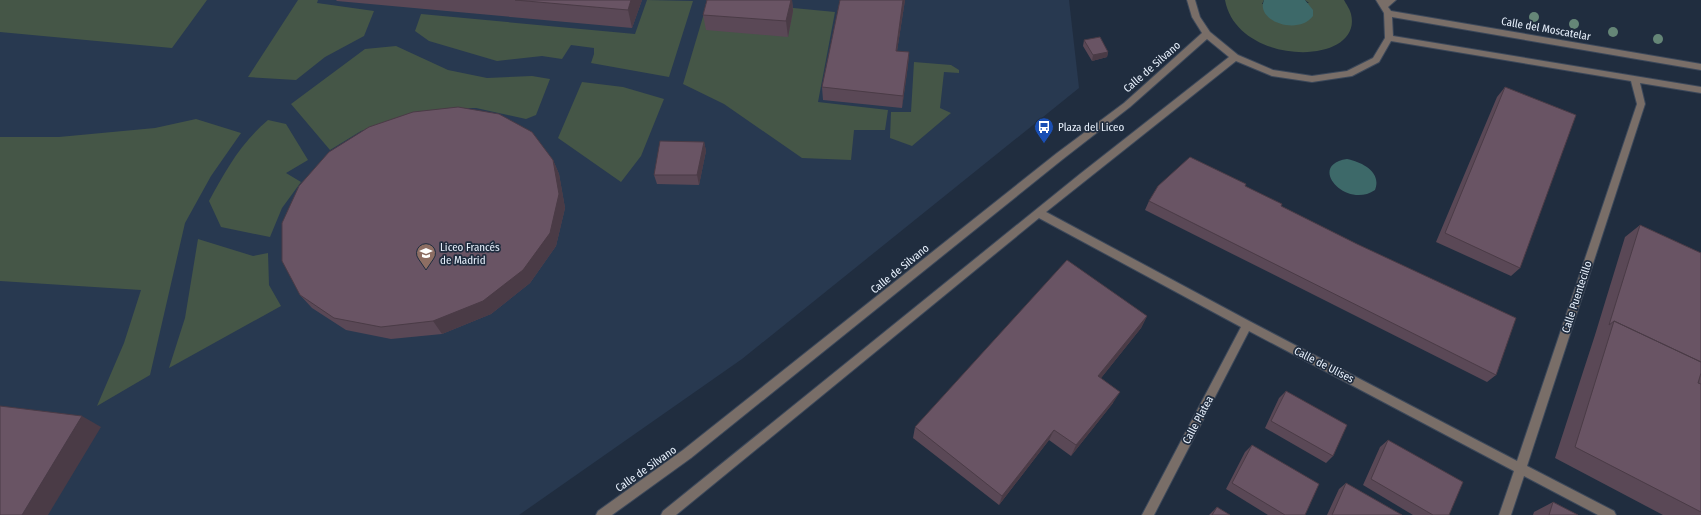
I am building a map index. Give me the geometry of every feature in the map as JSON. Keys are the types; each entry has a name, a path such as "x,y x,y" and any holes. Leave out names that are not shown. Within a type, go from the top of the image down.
{"street":[{"path":"1191,0 1196,17 1208,34 1235,57 1272,73 1312,79 1349,74 1376,60 1389,38 1384,6 1392,0"},
{"name":"Calle del Moscatelar","path":"1384,6 1701,67"},
{"name":"Calle de Silvano","path":"602,515 693,450 1060,156 1127,105 1208,34"},
{"path":"1389,38 1701,90"},
{"path":"667,515 1039,213 1235,57"},
{"name":"Calle Puentecillo","path":"1505,515 1522,468 1641,104 1634,78"},
{"name":"Calle de Ulises","path":"1039,213 1247,325 1610,515"},
{"name":"Calle Platea","path":"1148,515 1247,325"}],"shaded area":[{"name":"Liceo Francés de Madrid","path":"0,0 1069,0 1079,88 742,359 519,515 0,515"},
{"path":"0,0 207,0 172,48 0,32"},
{"path":"298,0 318,0 317,3 374,11 364,36 325,57 296,80 248,77"},
{"path":"647,0 693,1 669,77 591,63 594,48 571,45 562,59 542,56 497,61 429,41 415,31 421,14 635,34"},
{"path":"708,0 835,12 818,102 888,110 885,130 854,130 851,160 802,158 724,104 683,84"},
{"path":"1225,0 1264,0 1262,4 1309,3 1305,0 1344,0 1351,14 1350,31 1338,44 1320,51 1297,52 1274,48 1252,38 1234,22"},
{"path":"1264,0 1305,0 1313,10 1313,16 1306,22 1298,25 1280,23 1272,20 1266,14 1263,8"},
{"path":"396,46 448,70 487,78 532,76 550,79 536,115 526,119 476,108 452,108 414,114 361,131 330,150 291,104 365,49"},
{"path":"914,62 951,65 959,70 959,73 944,72 940,108 951,113 912,146 890,138 891,112 911,112"},
{"path":"582,82 623,87 664,99 641,156 621,182 558,138"},
{"path":"196,119 241,133 211,176 185,223 150,375 97,406 124,343 141,290 0,281 0,137 59,137 155,128"},
{"path":"268,120 286,124 308,160 286,173 301,182 282,208 270,237 221,227 209,201 234,158 249,138"},
{"path":"1347,159 1364,165 1373,173 1376,178 1375,190 1364,195 1353,194 1343,191 1335,184 1330,177 1330,169 1335,163"},
{"path":"198,239 253,256 268,253 269,285 281,306 169,368 185,318"}],"building":[{"path":"515,0 631,0 628,10"},
{"path":"707,0 791,0 786,21 703,15"},
{"path":"840,0 903,0 896,51 909,52 903,96 822,87"},
{"path":"1100,37 1108,52 1093,55 1084,40"},
{"path":"1505,87 1576,115 1520,268 1445,233"},
{"path":"458,107 499,114 532,132 553,160 559,194 550,233 523,270 483,301 433,321 381,327 334,318 300,295 282,261 282,223 299,186 329,152 369,127 413,112"},
{"path":"660,141 704,142 697,175 654,175"},
{"path":"1190,157 1246,184 1245,186 1282,204 1281,206 1357,244 1516,318 1496,375 1149,201 1158,186"},
{"path":"1640,225 1701,253 1701,362 1614,321 1609,325"},
{"path":"1067,260 1147,316 1098,376 1120,392 1076,445 1054,430 1002,496 915,427"},
{"path":"1614,321 1701,362 1701,373 1698,383 1701,384 1701,512 1575,447"},
{"path":"1286,391 1347,425 1333,456 1271,421"},
{"path":"0,406 82,416 22,515 0,515"},
{"path":"1388,440 1463,482 1449,515 1433,515 1371,479"},
{"path":"1252,445 1319,484 1305,515 1285,515 1232,483"},
{"path":"1346,483 1402,515 1332,515"},
{"path":"1553,502 1578,515 1549,515"},
{"path":"1217,507 1230,515 1212,515"}],"place":[{"name":"Plaza del Liceo","path":"1044,144"},
{"name":"Liceo Francés de Madrid","path":"426,270"}]}
